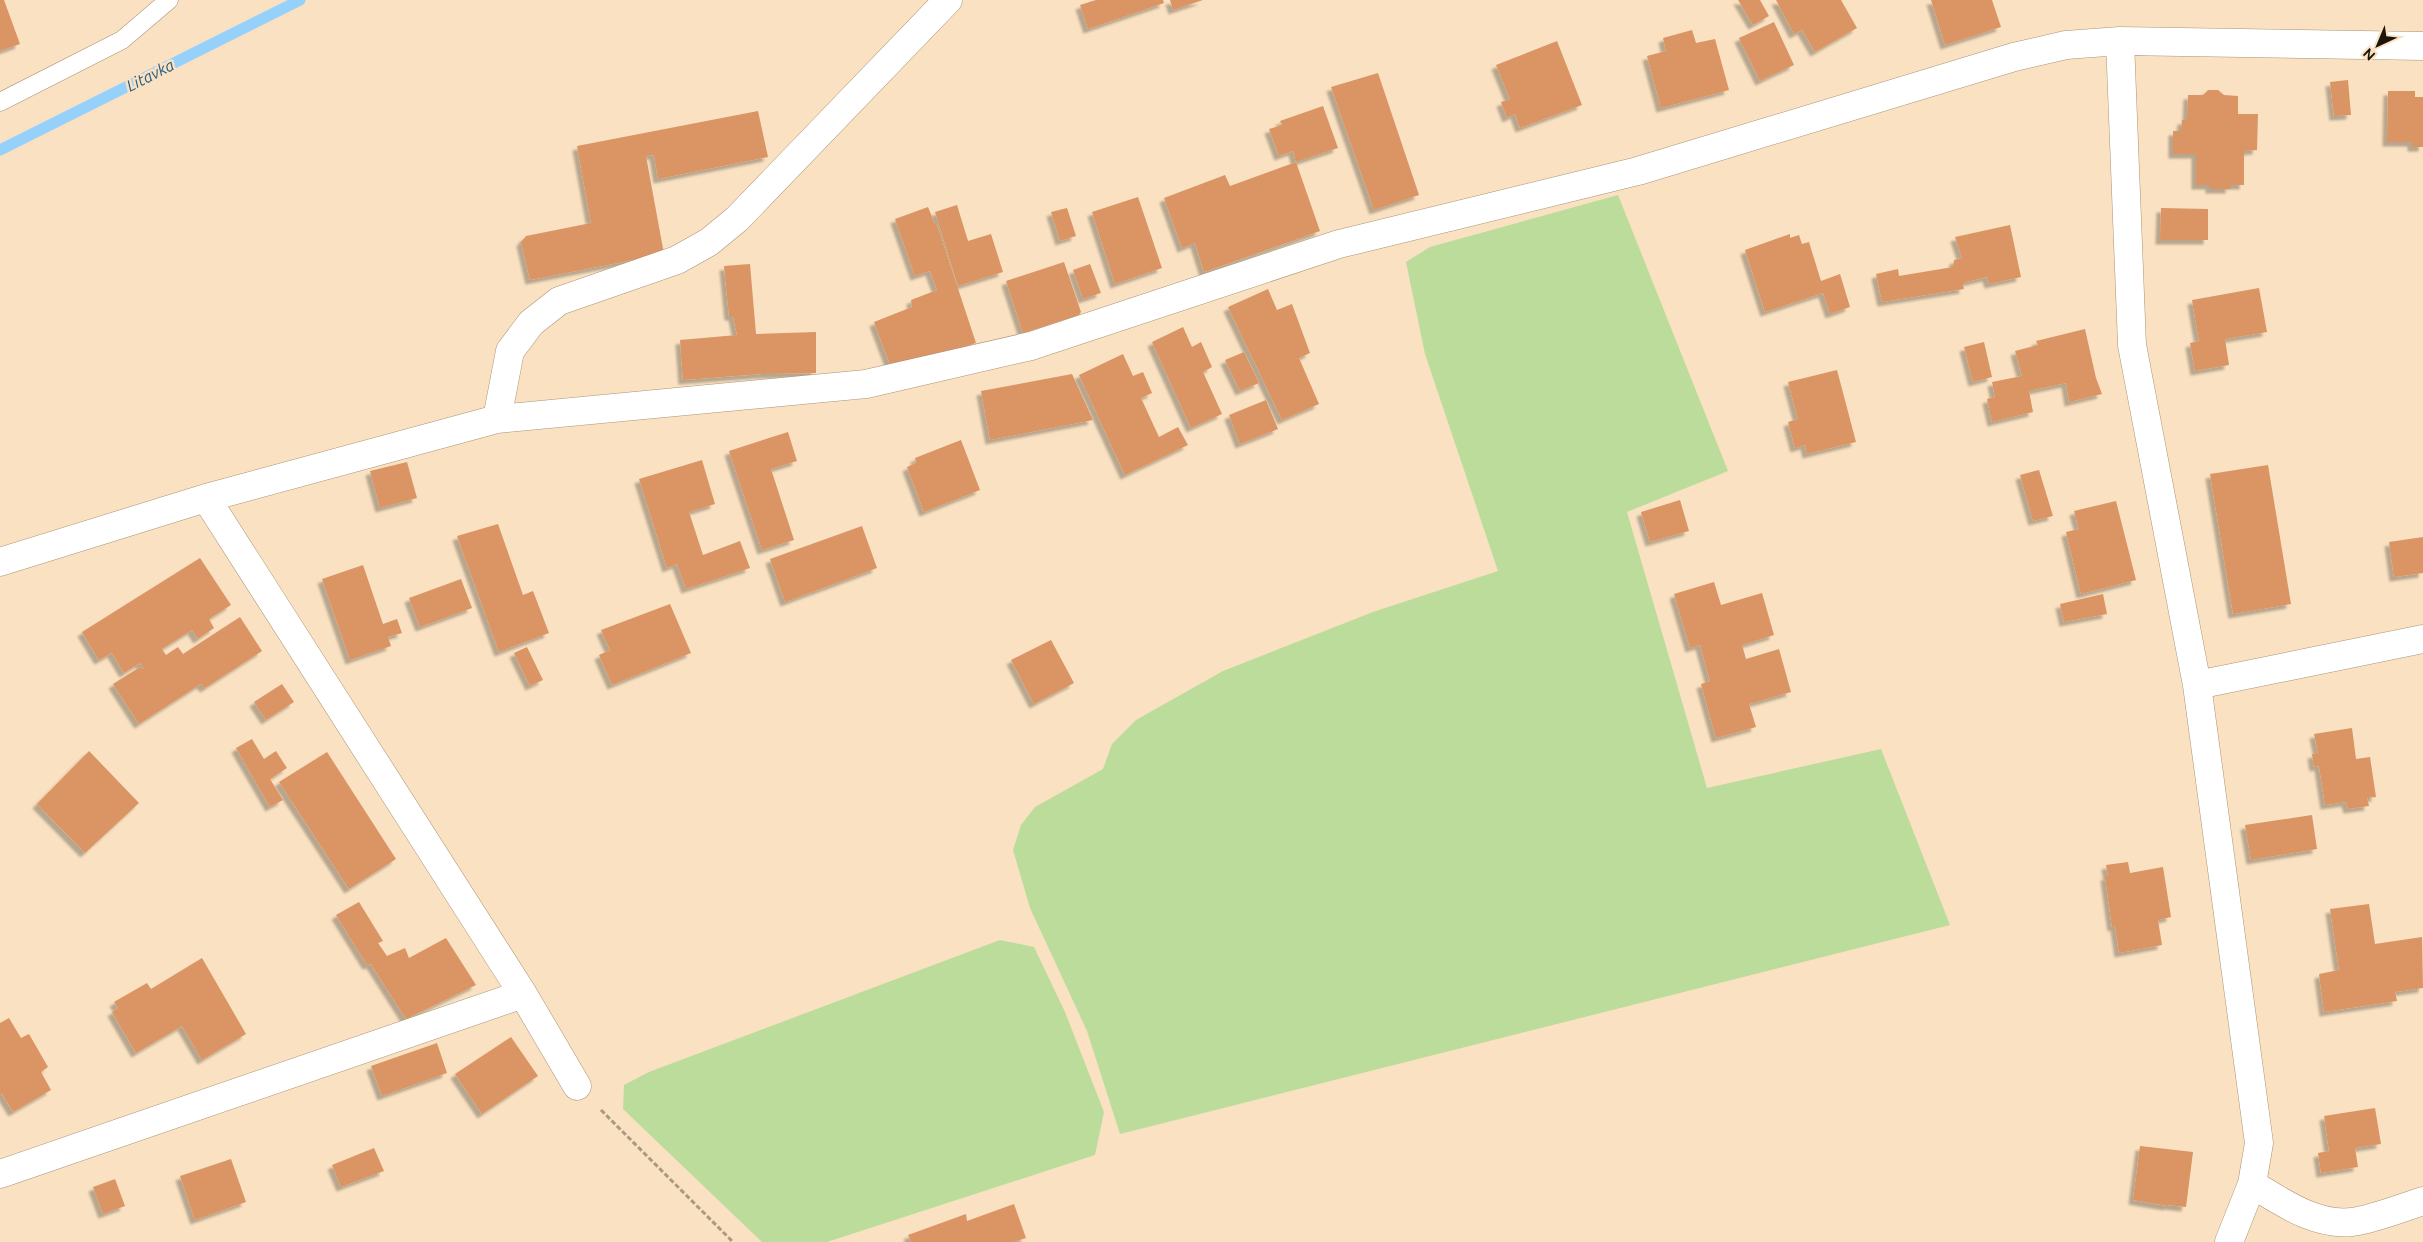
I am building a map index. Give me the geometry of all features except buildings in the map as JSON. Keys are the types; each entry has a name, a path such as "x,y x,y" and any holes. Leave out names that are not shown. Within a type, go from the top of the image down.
{"street":[{"path":"497,419 510,351 531,323 559,301 677,260 709,242 737,220 948,0"},
{"path":"2120,41 2132,345 2197,685 2259,1143 2252,1184 2229,1242"},
{"path":"0,562 206,498 497,419 866,384 1031,346 1339,244 1638,171 2014,57 2066,45 2120,41 2423,46"},
{"path":"206,498 522,994 577,1086"},
{"path":"2197,685 2423,639"},
{"path":"0,1174 522,994"},
{"path":"2252,1184 2290,1207 2321,1220 2352,1222 2423,1201"}],"lane":[{"path":"0,102 122,40 168,0"}],"path":[{"path":"577,1086 733,1242"}],"green space":[{"path":"1618,195 1728,471 1627,512 1707,788 1881,749 1950,925 1120,1134 1087,1031 1030,908 1013,850 1021,825 1035,807 1103,769 1112,744 1136,720 1223,671 1373,612 1498,571 1425,354 1406,262 1430,247"},
{"path":"1000,940 1034,947 1065,1012 1104,1112 1095,1155 827,1242 762,1242 623,1109 624,1085 649,1072"}],"waterway":[{"name":"Litavka","path":"0,150 300,0"}]}
